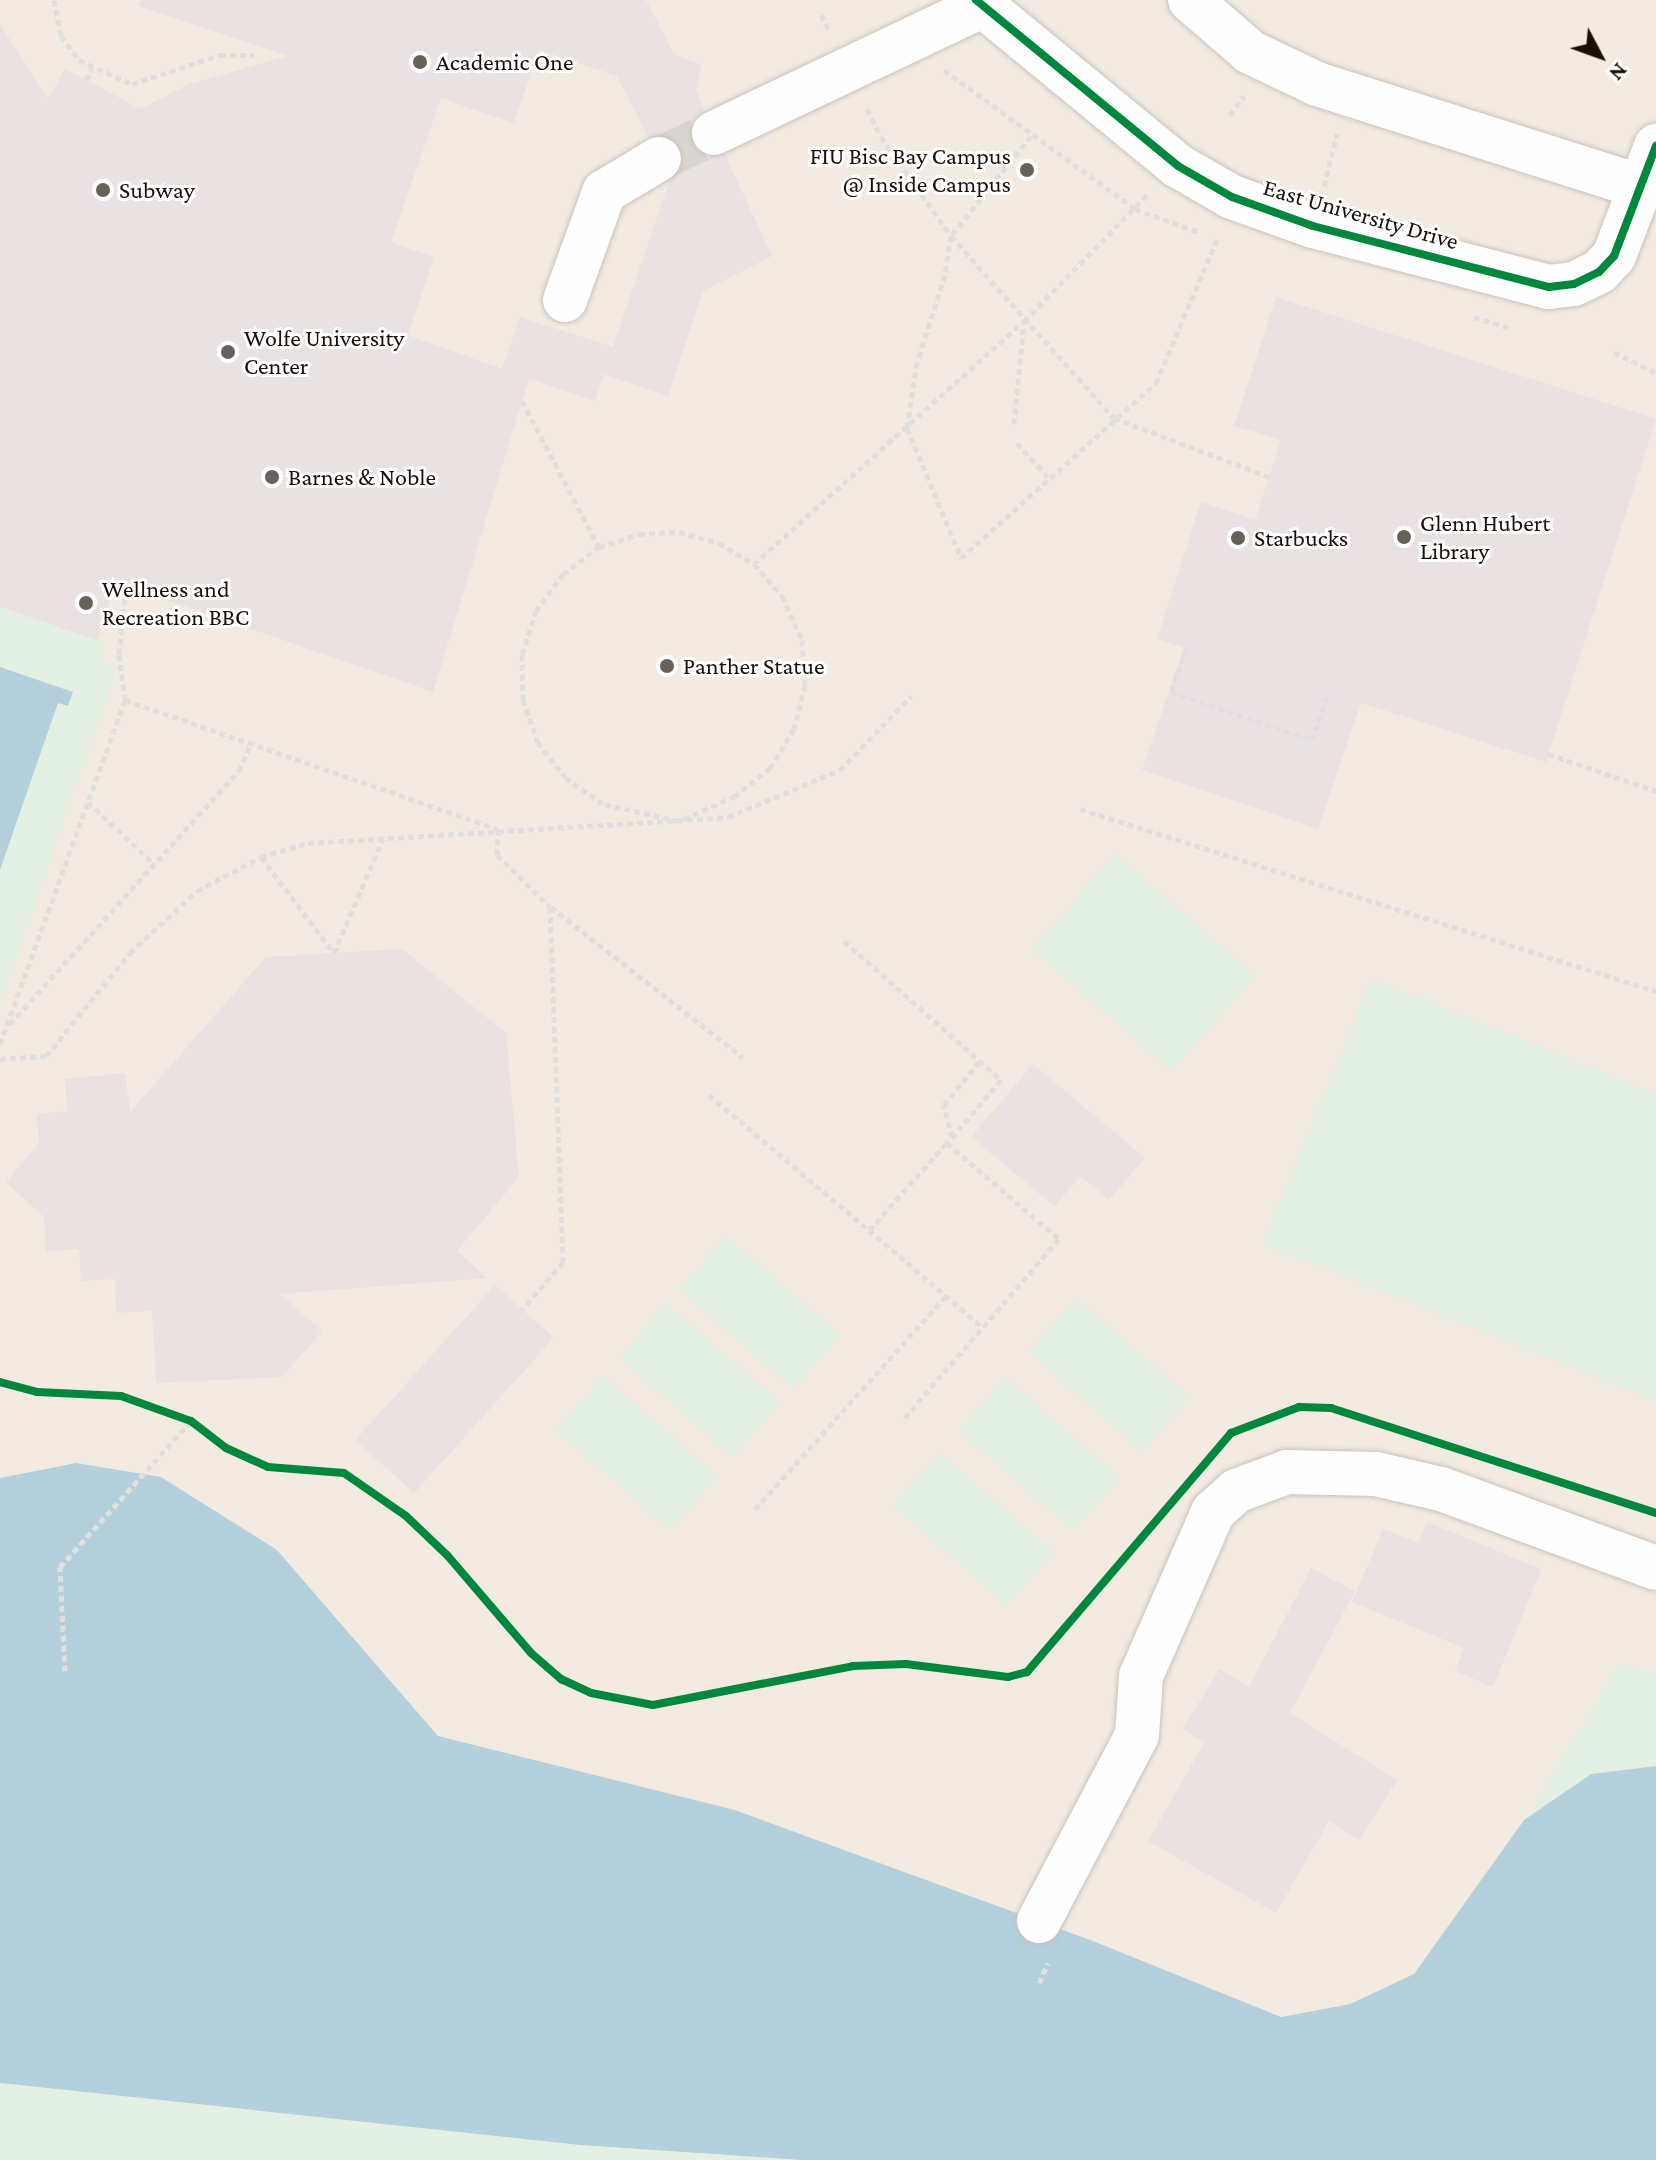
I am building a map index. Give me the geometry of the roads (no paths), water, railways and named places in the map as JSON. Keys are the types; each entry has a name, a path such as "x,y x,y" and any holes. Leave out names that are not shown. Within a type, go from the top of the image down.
{"street":[{"path":"1190,0 1250,52 1348,94 1642,187 1656,146"},
{"path":"714,133 978,4"},
{"name":"East University Drive","path":"978,4 1178,166 1232,197 1313,226 1549,287 1574,284 1599,272 1614,256 1642,187"},
{"path":"565,300 604,192 659,159"},
{"path":"1039,1921 1137,1735 1141,1676 1213,1512 1236,1491 1287,1472 1376,1474 1441,1489 1656,1568"}],"water":[{"path":"0,667 73,692 68,706 58,703 0,870"},
{"path":"76,1463 161,1477 277,1550 438,1736 735,1810 1093,1941 1281,2017 1350,2004 1414,1974 1524,1820 1591,1774 1656,1766 1656,2160 801,2160 580,2145 0,2083 0,1478"}],"tunnel":[{"path":"659,159 714,133"}],"place":[{"name":"Academic One","path":"420,62"},
{"name":"FIU Bisc Bay Campus @ Inside Campus","path":"1027,170"},
{"name":"Subway","path":"103,190"},
{"name":"Wolfe University Center","path":"228,352"},
{"name":"Barnes & Noble","path":"272,477"},
{"name":"Glenn Hubert Library","path":"1404,537"},
{"name":"Starbucks","path":"1238,538"},
{"name":"Wellness and Recreation BBC","path":"86,603"},
{"name":"Panther Statue","path":"667,666"}]}
